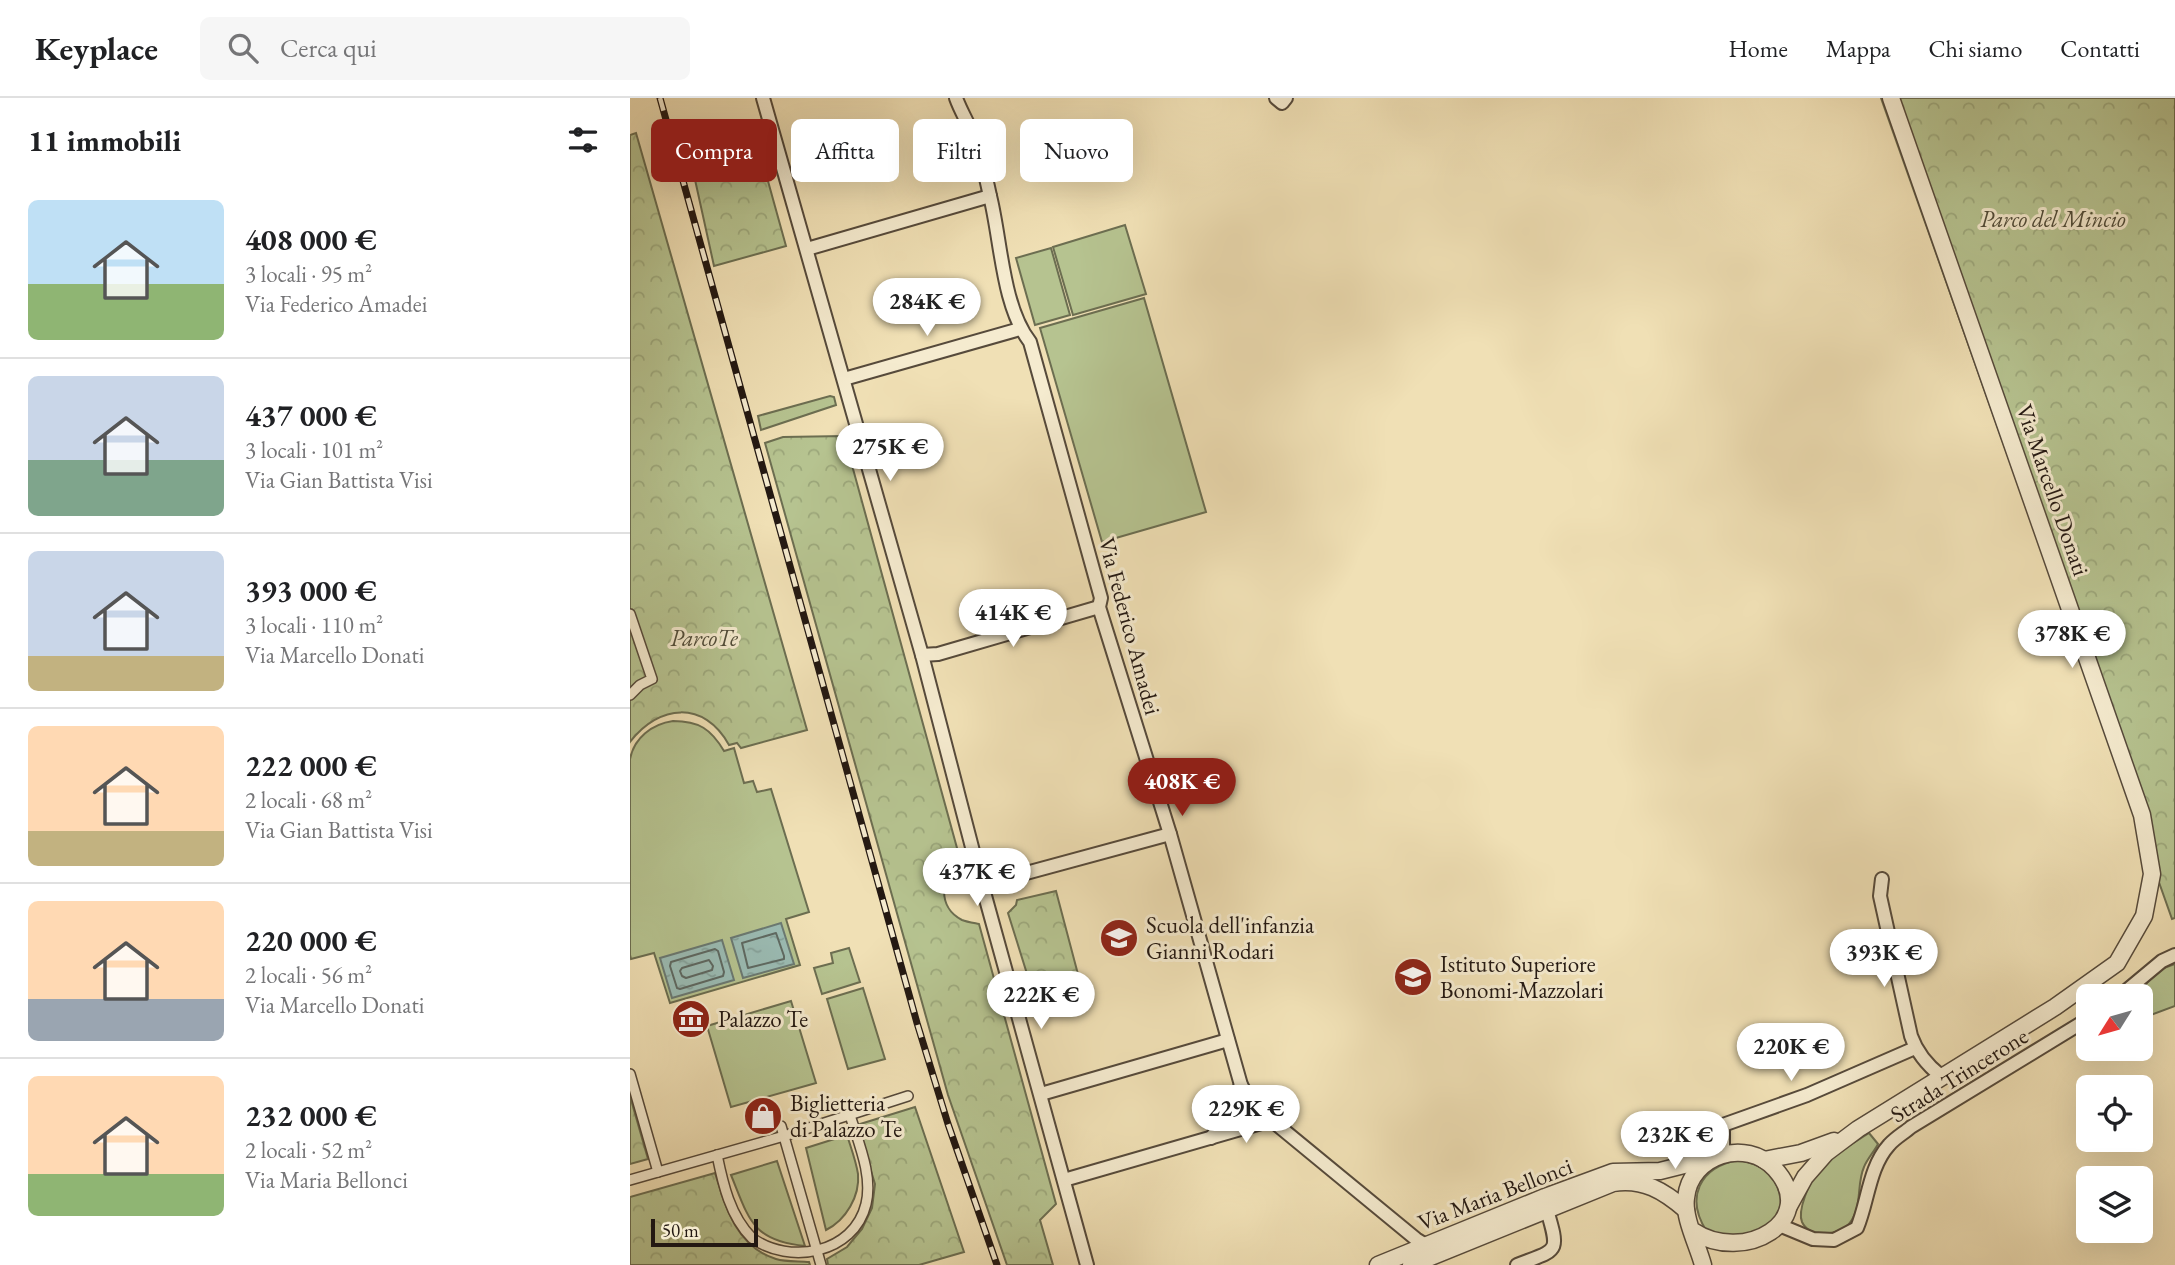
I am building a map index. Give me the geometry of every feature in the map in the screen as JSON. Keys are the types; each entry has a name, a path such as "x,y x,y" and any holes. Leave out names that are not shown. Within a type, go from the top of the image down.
{"street":[{"path":"763,98 922,655 1087,1265"},
{"name":"Via Federico Amadei","path":"956,98 974,137 997,226 1001,262 1020,329 1030,342 1101,598 1099,607 1170,834 1241,1084 1253,1105 1425,1246"},
{"path":"1276,98 1282,103 1286,98"},
{"name":"Via Marcello Donati","path":"1784,1227 1789,1206 1805,1177 1826,1153 1858,1129 1941,1076 2055,1007 2117,963 2144,916 2152,874 2142,815 1891,98"},
{"path":"807,250 990,196"},
{"path":"844,379 1020,329"},
{"path":"922,655 938,654 1099,607"},
{"path":"630,614 652,679 640,685 630,695"},
{"path":"985,884 1170,834"},
{"path":"1882,879 1880,895 1916,1048 1930,1067 1941,1076"},
{"path":"2134,984 2162,961 2175,955"},
{"name":"Strada Trincerone","path":"1784,1227 1813,1239 1833,1240 1857,1228 1868,1188 1888,1145 1911,1127 2076,1026"},
{"path":"1041,1094 1228,1040"},
{"path":"1703,1265 1686,1210 1686,1198 1693,1176 1699,1168 1718,1156 1723,1125 1807,1095 1916,1048"},
{"path":"630,1074 658,1172"},
{"path":"1210,1139 1230,1113 1241,1084"},
{"path":"630,1180 716,1155 783,1131 850,1115 908,1096"},
{"path":"716,1155 731,1206 751,1237 760,1245 785,1255 820,1260 846,1238 861,1217 866,1203 866,1173 850,1115"},
{"path":"1064,1180 1272,1120"},
{"name":"Via Marcello Donati","path":"1718,1156 1747,1153 1764,1160 1801,1153 1824,1146 1858,1129"},
{"path":"783,1131 820,1260"},
{"name":"Via Maria Bellonci","path":"1378,1265 1614,1172 1660,1171 1718,1156"},
{"path":"1764,1160 1780,1175 1786,1188 1789,1206"},
{"name":"Via Maria Bellonci","path":"1411,1265 1614,1184 1628,1181 1660,1189 1686,1210"},
{"path":"1517,1265 1547,1254 1554,1247 1556,1240 1547,1210"},
{"path":"1693,1231 1709,1248 1740,1256 1767,1246 1784,1227"},
{"path":"1425,1246 1436,1249 1457,1241 1473,1241"}],"green space":[{"name":"Parco del Mincio","path":"1881,98 2175,98 2175,918 2172,919"},
{"name":"ParcoTe","path":"636,133 807,730 741,748 737,743 729,745 719,730 707,720 681,712 654,720 630,742 630,135"},
{"path":"696,182 768,182 786,246 714,266"},
{"path":"1125,225 1146,294 1073,315 1053,247"},
{"path":"1051,248 1070,315 1035,325 1016,258"},
{"path":"1144,298 1206,512 1102,542 1040,328"},
{"path":"834,397 836,405 761,430 758,416"},
{"path":"844,436 960,859 945,881 945,899 948,907 962,920 979,924 1056,1204 1040,1220 1053,1265 1007,1265 948,1095 765,443 783,437"},
{"path":"673,721 703,728 724,751 734,748 744,783 753,781 757,792 771,789 809,912 786,919 800,965 670,1003 654,953 631,959 630,955 630,759 635,745 645,733 658,725"},
{"path":"1056,891 1084,997 1038,1009 1008,913 1017,900"},
{"path":"849,948 860,982 822,994 814,968 833,963 831,953"},
{"path":"2175,964 2175,1006 2153,1014 2153,984 2146,984 2156,971"},
{"path":"863,988 885,1059 848,1069 827,999"},
{"path":"791,1001 816,1083 731,1107 707,1026"},
{"path":"630,1096 648,1159 630,1164"},
{"path":"915,1107 964,1252 919,1265 828,1265 827,1259 847,1247 862,1229 872,1208 875,1184 857,1125"},
{"path":"1869,1133 1878,1144 1865,1164 1858,1203 1849,1224 1832,1233 1811,1231 1802,1222 1801,1211 1814,1177 1834,1156"},
{"path":"847,1135 858,1174 857,1191 845,1214 826,1230 806,1148"},
{"path":"1739,1160 1765,1169 1774,1179 1781,1200 1777,1220 1759,1240 1707,1232 1697,1207 1697,1196 1705,1177 1714,1169"},
{"path":"777,1161 805,1246 774,1239 763,1233 748,1215 731,1175"},
{"path":"715,1173 735,1225 752,1246 776,1259 809,1262 810,1265 630,1265 630,1197"}],"water":[{"path":"781,923 794,964 743,978 731,938"},
{"path":"722,940 734,980 672,998 660,958"}],"railway":[{"path":"660,98 917,1023 948,1124 997,1265"}],"place":[{"name":"Scuola dell'infanzia Gianni Rodari","path":"1119,938"},
{"name":"Istituto Superiore Bonomi-Mazzolari","path":"1413,977"},
{"name":"Palazzo Te","path":"691,1019"},
{"name":"Biglietteria di Palazzo Te","path":"763,1116"}]}
